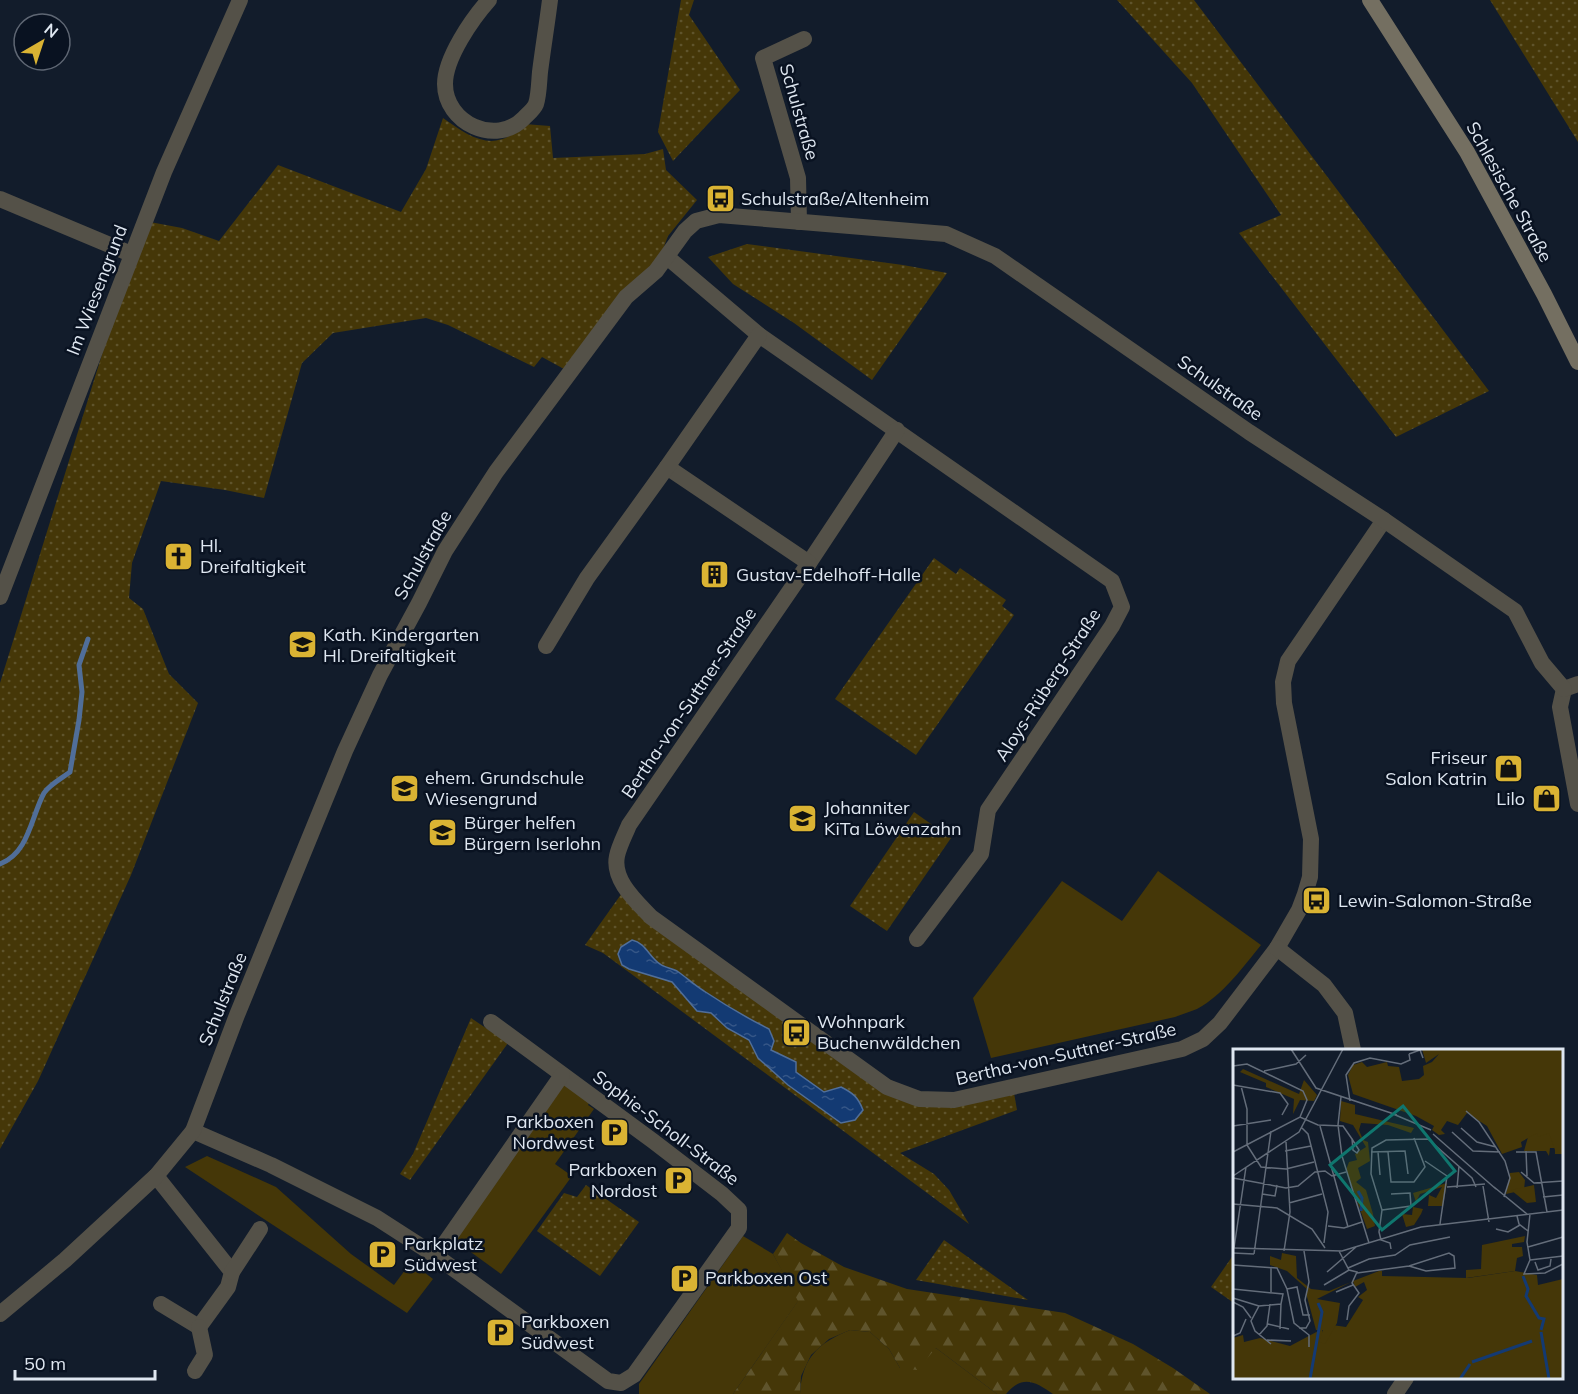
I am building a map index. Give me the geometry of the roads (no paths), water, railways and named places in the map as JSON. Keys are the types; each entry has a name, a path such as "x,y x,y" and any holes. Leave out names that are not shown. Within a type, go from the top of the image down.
{"main road":[{"name":"Schlesische Straße","path":"1363,0 1398,46"},
{"name":"Schlesische Straße","path":"1370,0 1467,152 1578,362"}],"street":[{"name":"Im Wiesengrund","path":"0,597 131,254 164,172 240,0"},
{"path":"489,0 456,46 445,82 451,107 464,121 480,129 495,131 507,130 522,120 536,106 550,0"},
{"name":"Schulstraße","path":"798,222 798,178 763,58 804,39"},
{"path":"0,199 131,254"},
{"name":"Schulstraße","path":"0,1314 65,1260 156,1176 193,1131 234,1023 345,752 380,675 445,550 496,472 601,329 626,297 656,271 685,231 696,221 712,215 946,234 995,256 1249,432 1384,520 1515,610 1542,663 1571,686"},
{"path":"667,257 759,334 897,430"},
{"path":"546,645 587,578 759,334"},
{"name":"Bertha-von-Suttner-Straße","path":"897,430 809,563 629,825 616,857 625,888 651,917 887,1087 920,1099 954,1100 991,1093 1186,1047 1203,1039 1220,1023 1277,948 1299,909 1310,877 1311,839 1284,703 1283,682 1288,661 1384,520"},
{"name":"Aloys-Rüberg-Straße","path":"897,430 1112,581 1122,607 1112,626 988,810 981,854 918,939"},
{"path":"667,467 809,563"},
{"path":"1571,686 1560,707 1578,804"},
{"path":"1277,948 1324,985 1345,1013 1353,1049"},
{"name":"Sophie-Scholl-Straße","path":"193,1131 271,1165 377,1218 436,1256 608,1381 621,1383 634,1376 739,1228 739,1210 722,1194 491,1022"},
{"path":"436,1256 562,1075"},
{"path":"156,1176 232,1272"},
{"path":"199,1327 228,1287 232,1272 260,1229"},
{"path":"160,1304 199,1327 205,1355 195,1371"},
{"path":"1395,1394 1405,1379"}],"water":[{"path":"632,940 641,944 662,965 677,971 720,1001 769,1029 774,1041 771,1050 796,1062 796,1072 824,1092 841,1087 845,1089 852,1093 863,1110 855,1120 841,1123 788,1085 758,1058 749,1040 727,1028 711,1013 697,1011 672,982 622,965 618,954 621,947"}],"waterway":[{"path":"0,864 10,859 23,843 46,790 70,772 82,692 79,665 88,639"}],"place":[{"name":"Schulstraße/Altenheim","path":"720,199"},
{"name":"Hl. Dreifaltigkeit","path":"179,556"},
{"name":"Gustav-Edelhoff-Halle","path":"715,575"},
{"name":"Kath. Kindergarten Hl. Dreifaltigkeit","path":"302,645"},
{"name":"Friseur Salon Katrin","path":"1508,768"},
{"name":"ehem. Grundschule Wiesengrund","path":"404,788"},
{"name":"Lilo","path":"1546,799"},
{"name":"Johanniter KiTa Löwenzahn","path":"803,818"},
{"name":"Bürger helfen Bürgern Iserlohn","path":"443,833"},
{"name":"Lewin-Salomon-Straße","path":"1317,901"},
{"name":"Wohnpark Buchenwäldchen","path":"796,1032"},
{"name":"Parkboxen Nordwest","path":"615,1132"},
{"name":"Parkboxen Nordost","path":"678,1180"},
{"name":"Parkplatz Südwest","path":"383,1254"},
{"name":"Parkboxen Ost","path":"684,1278"},
{"name":"Parkboxen Südwest","path":"500,1332"}]}
